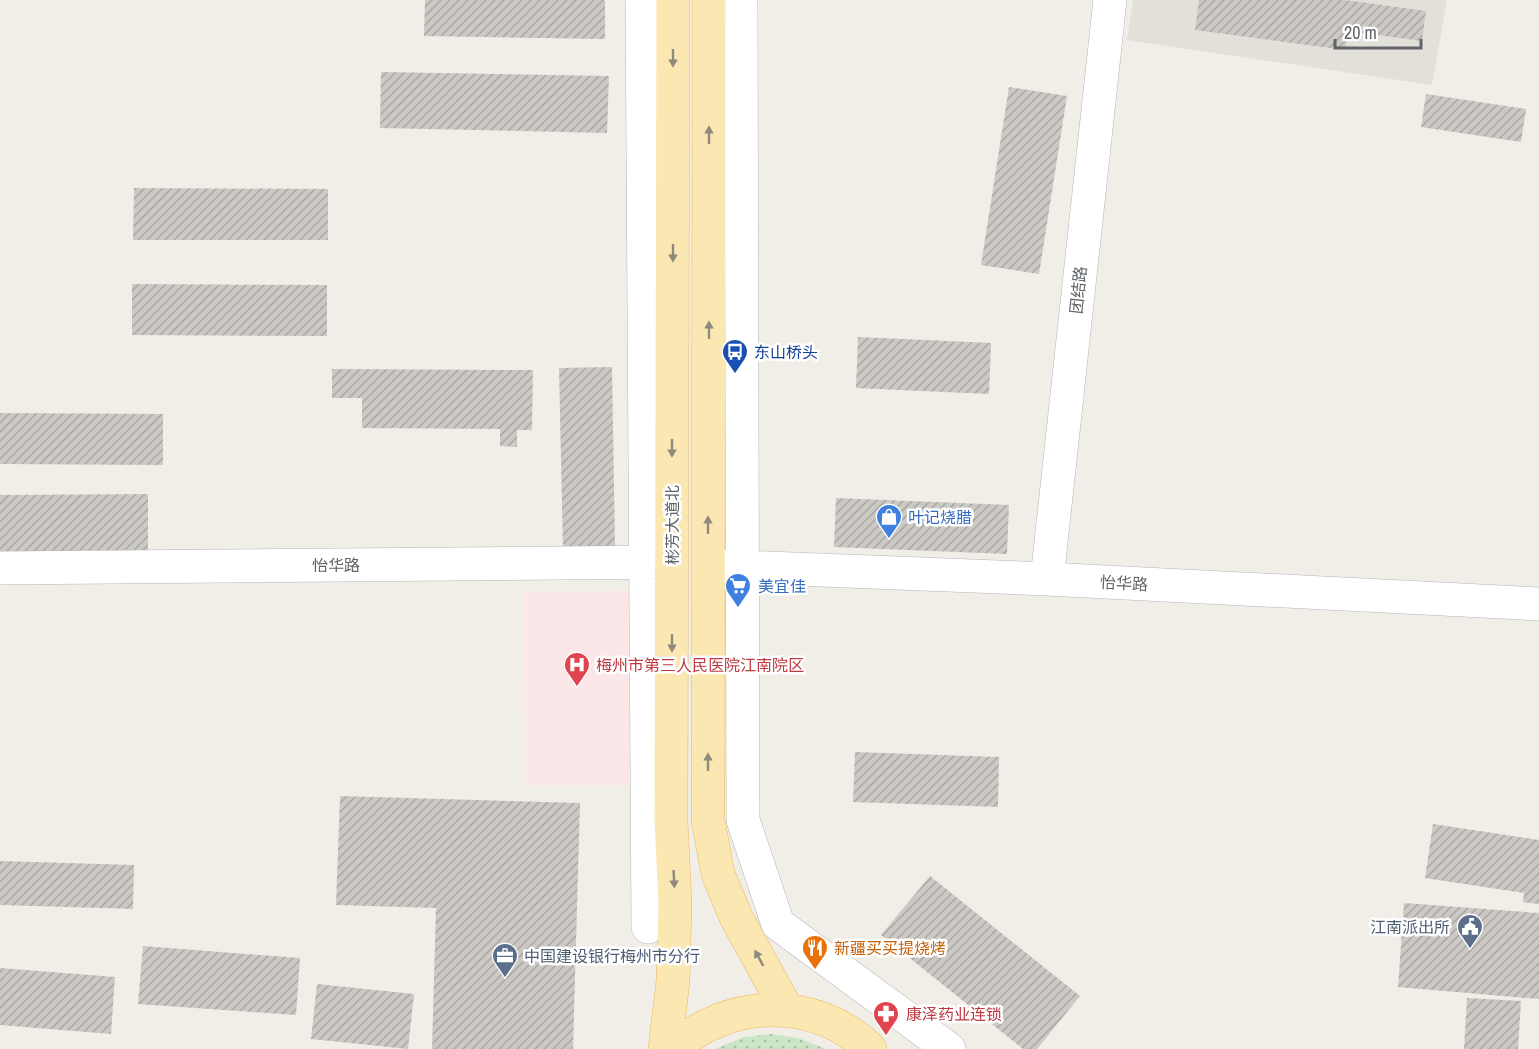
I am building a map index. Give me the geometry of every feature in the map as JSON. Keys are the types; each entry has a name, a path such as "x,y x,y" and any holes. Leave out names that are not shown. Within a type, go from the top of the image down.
{"main road":[{"name":"彬芳大道北","path":"665,1049 673,981 675,904 659,562 673,0"},
{"path":"709,0 708,820 718,874 736,917 786,1010"},
{"path":"673,1049 684,1038 707,1024 732,1014 759,1010 786,1010 813,1015 839,1026 870,1049"}],"street":[{"path":"642,0 659,562 648,927"},
{"path":"741,0 743,820 778,924 949,1049"},
{"name":"团结路","path":"1047,579 1110,0"},
{"name":"怡华路","path":"0,568 659,562"},
{"name":"怡华路","path":"708,566 1047,579 1539,604"}],"shaded area":[{"path":"1133,0 1447,0 1432,85 1127,40"},
{"name":"梅州市第三人民医院江南院区","path":"629,591 629,785 525,785 524,592"}],"green space":[{"path":"771,1034 798,1038 826,1049 715,1049 744,1037"}],"building":[{"path":"425,0 605,0 605,39 424,36"},
{"path":"1199,0 1345,0 1426,11 1422,41 1348,31 1345,50 1195,30"},
{"path":"381,72 609,76 607,133 380,128"},
{"path":"1009,87 1067,96 1039,274 981,265"},
{"path":"1426,94 1526,109 1521,142 1421,127"},
{"path":"134,188 328,189 328,240 133,240"},
{"path":"132,284 327,285 327,336 132,335"},
{"path":"858,337 991,343 989,394 856,388"},
{"path":"612,367 615,547 563,548 559,368"},
{"path":"332,369 533,370 532,430 517,430 517,447 500,446 500,429 362,428 362,398 332,398"},
{"path":"0,413 163,414 163,465 0,464"},
{"path":"148,494 148,552 0,552 0,495"},
{"path":"836,498 1009,505 1007,554 834,547"},
{"path":"855,752 999,757 998,807 853,802"},
{"name":"中国建设银行梅州市分行","path":"340,796 580,803 573,1049 432,1049 436,908 336,905"},
{"path":"1433,824 1539,840 1539,904 1523,902 1524,893 1425,878"},
{"path":"0,861 134,865 133,909 0,905"},
{"path":"930,876 1080,996 1037,1049 1023,1049 881,935"},
{"name":"江南派出所","path":"1404,903 1539,913 1539,999 1398,987"},
{"path":"143,946 300,958 296,1015 138,1004"},
{"path":"0,968 115,977 111,1034 0,1025"},
{"path":"317,984 414,994 408,1049 311,1039"},
{"path":"1467,998 1521,1001 1518,1049 1464,1049"}],"place":[{"name":"东山桥头","path":"735,375"},
{"name":"叶记烧腊","path":"889,540"},
{"name":"美宜佳","path":"738,609"},
{"name":"梅州市第三人民医院江南院区","path":"577,688"},
{"name":"江南派出所","path":"1470,950"},
{"name":"新疆买买提烧烤","path":"815,971"},
{"name":"中国建设银行梅州市分行","path":"505,979"},
{"name":"康泽药业连锁","path":"886,1037"}]}
